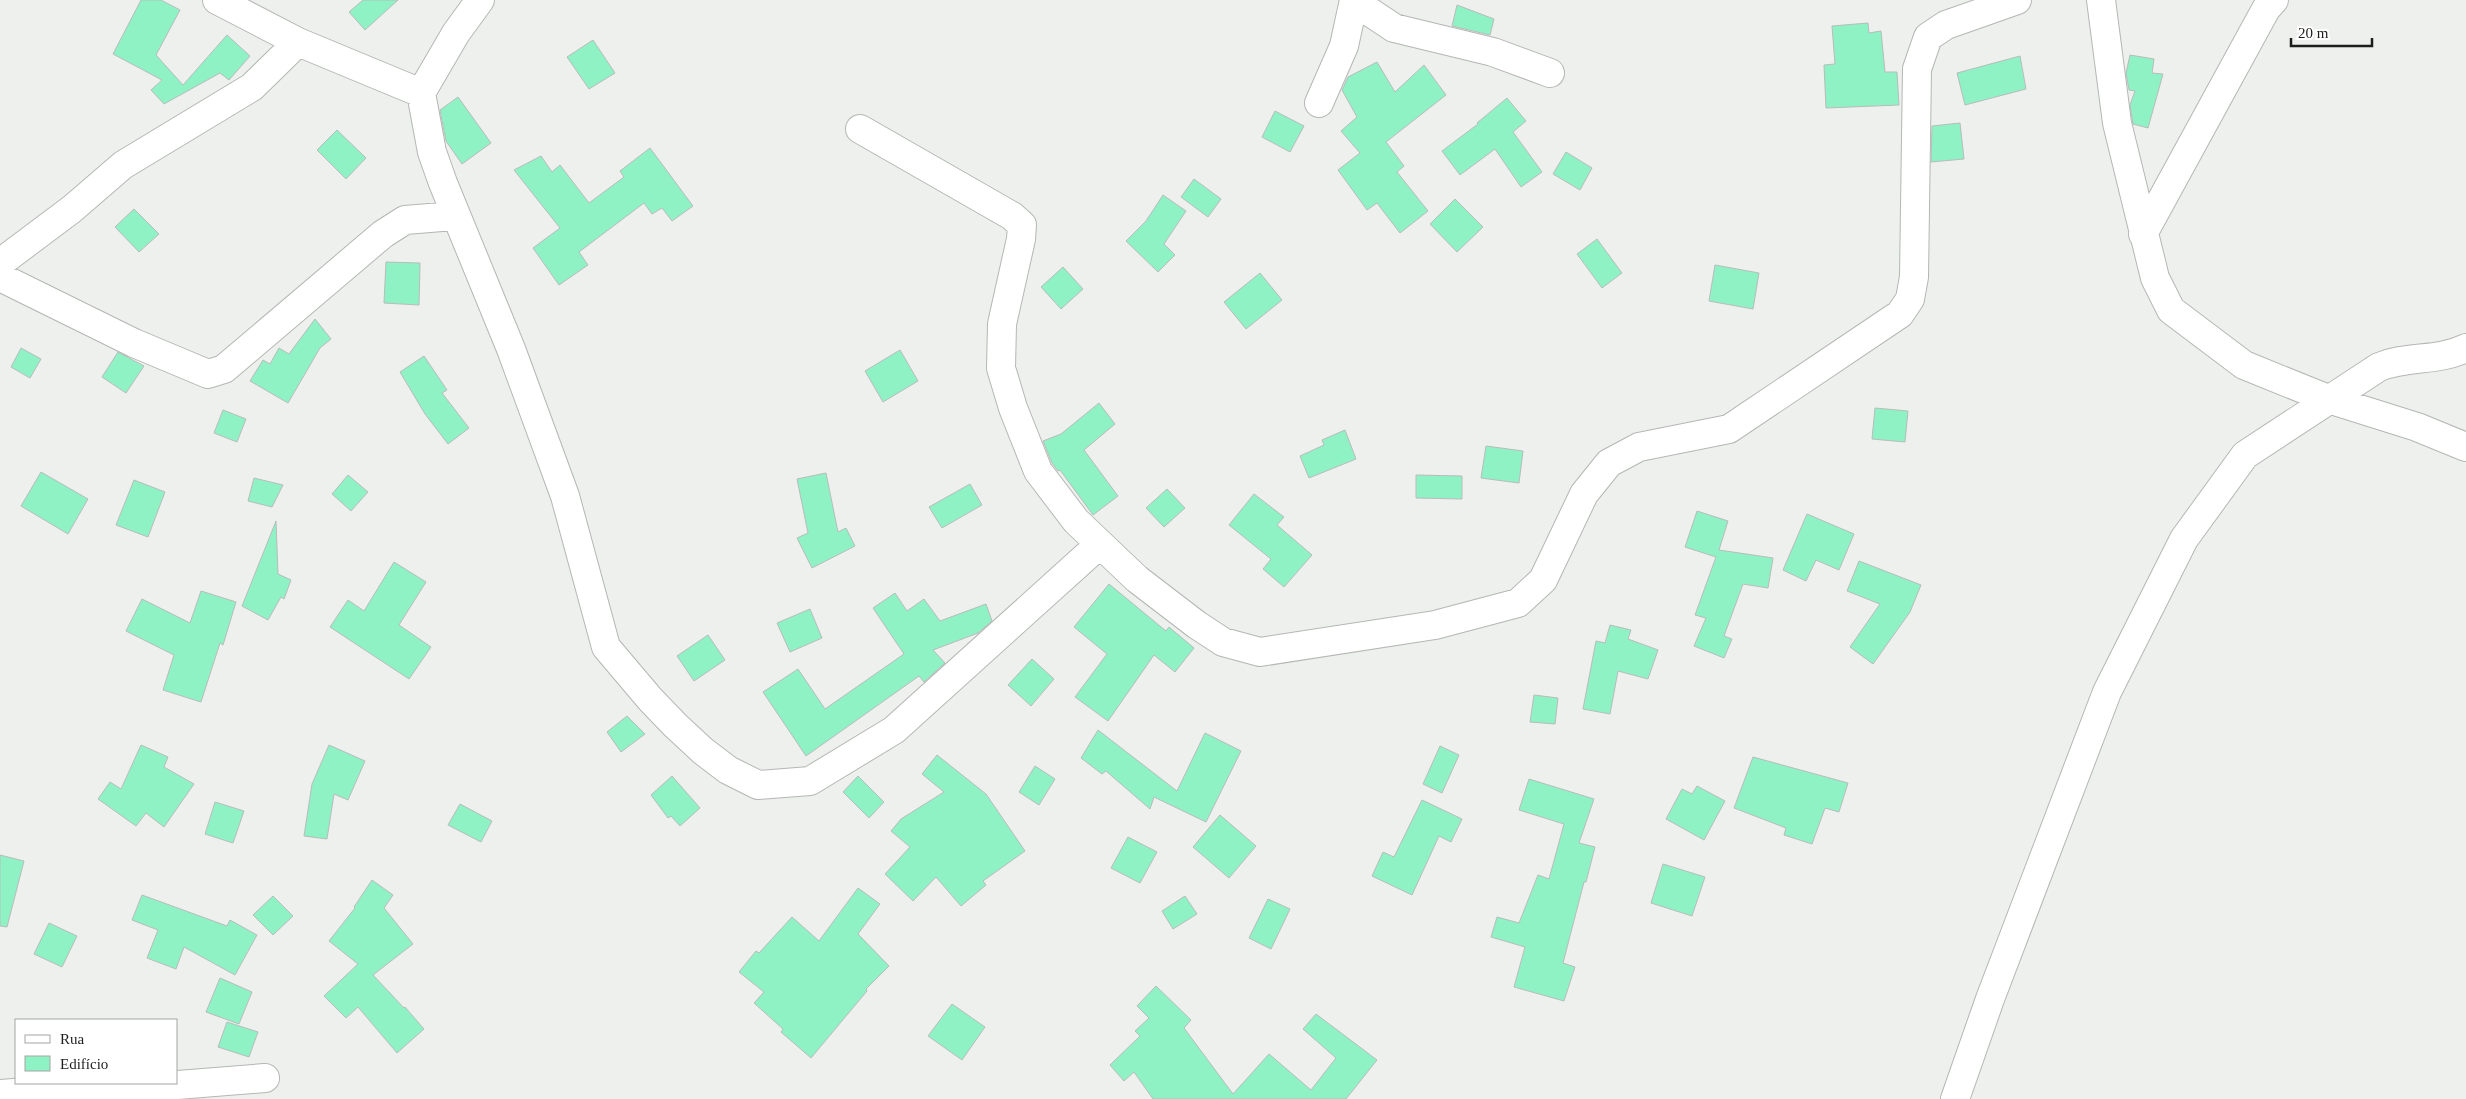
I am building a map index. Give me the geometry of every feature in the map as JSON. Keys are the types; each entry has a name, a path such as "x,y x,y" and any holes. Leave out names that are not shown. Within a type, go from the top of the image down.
{"street":[{"path":"217,0 298,42 421,93"},
{"path":"480,0 456,33 421,93 432,152 454,216 511,349 565,496 606,647 650,699 676,725 728,770 758,785 810,781 894,730 1100,544"},
{"path":"860,129 1012,216 1022,225 1021,239 1002,324 1001,368 1013,408 1038,472 1076,521 1138,579 1197,625 1223,642 1260,652 1435,625 1518,603 1543,580 1584,494 1609,463 1638,447 1729,429 1900,314 1910,299 1914,277 1917,69 1928,37 1946,25 2017,0"},
{"path":"2101,0 2117,123 2155,278 2171,310 2244,365 2328,399 2417,427 2466,447"},
{"path":"2143,234 2266,9 2274,0"},
{"path":"1319,103 1344,46 1354,1 1394,28 1493,52 1550,73"},
{"path":"0,263 72,209 124,165 252,87 298,42"},
{"path":"0,277 134,343 208,374 224,369 383,234 405,220 454,216"},
{"path":"1956,1099 1990,999 2107,692 2184,539 2244,455 2379,367 2396,360 2443,357 2466,348"},
{"path":"0,1094 65,1088 140,1088 265,1078"}],"building":[{"path":"141,0 161,0 180,10 156,55 183,85 227,35 250,56 229,80 220,73 164,104 151,90 162,80 113,54"},
{"path":"363,0 398,0 365,30 349,12"},
{"path":"1457,5 1494,19 1490,35 1452,26"},
{"path":"1868,23 1869,33 1881,31 1885,72 1897,72 1899,105 1826,108 1824,65 1835,64 1832,26"},
{"path":"593,40 615,73 589,89 567,57"},
{"path":"2130,55 2154,59 2152,73 2163,74 2148,128 2133,124 2130,105 2135,91 2129,90 2126,73"},
{"path":"2020,56 2026,89 1965,105 1957,73"},
{"path":"1377,62 1395,92 1424,65 1446,95 1386,142 1404,166 1397,172 1428,211 1400,233 1377,203 1367,210 1338,170 1360,153 1341,131 1357,117 1342,90 1348,77"},
{"path":"458,97 491,143 462,164 446,141 440,110"},
{"path":"1507,98 1526,121 1513,132 1542,172 1521,187 1495,149 1460,175 1442,151 1478,124"},
{"path":"1275,111 1304,126 1290,152 1262,137"},
{"path":"1960,123 1964,159 1931,162 1932,126"},
{"path":"337,130 366,158 346,179 317,150"},
{"path":"650,148 693,206 672,221 662,208 652,214 644,203 579,252 588,265 559,285 533,248 560,228 514,170 541,156 552,172 560,165 589,203 624,177 620,171"},
{"path":"1566,152 1592,168 1580,190 1553,174"},
{"path":"1194,179 1221,199 1208,217 1181,197"},
{"path":"1163,195 1186,211 1164,244 1175,255 1158,272 1126,241 1146,221"},
{"path":"1455,199 1483,227 1457,252 1430,224"},
{"path":"134,209 159,234 139,252 115,227"},
{"path":"1597,239 1622,273 1602,288 1577,254"},
{"path":"386,262 420,263 419,305 384,303"},
{"path":"1715,265 1759,273 1753,309 1709,301"},
{"path":"1063,267 1083,289 1061,309 1041,287"},
{"path":"1260,273 1282,300 1246,329 1224,302"},
{"path":"315,319 331,339 320,348 288,403 250,381 263,360 270,364 279,348 289,354"},
{"path":"21,348 41,359 30,378 11,367"},
{"path":"900,350 918,381 883,402 865,371"},
{"path":"118,352 144,366 126,393 102,377"},
{"path":"424,356 447,390 442,393 469,428 448,444 425,414 400,372"},
{"path":"1099,403 1115,424 1084,450 1118,496 1093,515 1060,470 1058,471 1052,463 1043,441 1061,434"},
{"path":"1875,408 1908,411 1905,442 1872,439"},
{"path":"223,410 246,419 237,442 214,433"},
{"path":"1345,430 1356,459 1309,478 1300,456 1324,445 1322,440"},
{"path":"1486,446 1523,451 1519,483 1481,478"},
{"path":"41,472 88,499 68,534 21,506"},
{"path":"826,473 838,532 846,528 855,546 812,568 797,538 808,533 797,479"},
{"path":"348,475 368,492 351,511 332,494"},
{"path":"1416,475 1462,476 1462,499 1416,498"},
{"path":"254,478 283,485 272,507 248,501"},
{"path":"134,480 165,492 148,537 116,525"},
{"path":"970,484 982,505 942,528 929,507"},
{"path":"1167,489 1185,508 1164,527 1146,508"},
{"path":"1254,494 1284,517 1277,525 1312,555 1284,587 1263,569 1271,559 1229,525"},
{"path":"1697,511 1728,521 1719,550 1773,558 1768,588 1743,584 1724,636 1732,639 1724,658 1694,646 1706,618 1695,615 1716,557 1685,547"},
{"path":"1807,514 1854,534 1839,570 1816,560 1806,581 1783,570"},
{"path":"276,521 278,574 291,580 284,599 281,597 268,620 242,606"},
{"path":"1859,561 1921,585 1910,612 1873,664 1850,647 1880,604 1847,591"},
{"path":"394,562 426,582 399,625 431,647 409,679 330,627 348,600 364,611"},
{"path":"1109,584 1166,631 1169,627 1194,648 1175,672 1154,655 1108,721 1075,697 1107,654 1074,627"},
{"path":"201,591 236,602 223,645 220,643 201,702 163,690 174,655 126,631 142,599 190,623"},
{"path":"895,593 907,611 924,599 940,621 986,604 992,621 978,633 933,650 945,663 924,682 919,676 806,756 763,692 798,669 825,709 904,654 873,608"},
{"path":"810,609 822,638 790,652 777,623"},
{"path":"1610,625 1631,630 1628,639 1658,650 1648,679 1618,671 1610,714 1583,709 1596,641 1605,643"},
{"path":"708,635 725,660 694,681 677,656"},
{"path":"1032,659 1054,679 1031,706 1008,685"},
{"path":"1534,695 1558,698 1555,724 1530,722"},
{"path":"627,716 645,734 621,752 607,732"},
{"path":"1098,730 1177,791 1205,733 1241,751 1206,822 1154,797 1150,809 1106,771 1102,774 1081,758"},
{"path":"141,745 168,757 164,767 194,784 164,827 146,813 136,826 98,799 110,782 121,789"},
{"path":"329,745 365,761 348,800 334,794 327,839 304,836 312,784"},
{"path":"1440,746 1459,755 1442,793 1423,784"},
{"path":"937,755 986,794 1025,851 983,881 986,885 961,906 936,877 913,901 885,874 910,847 891,831 901,819 944,792 922,774"},
{"path":"1753,757 1848,783 1839,812 1825,808 1812,844 1784,835 1786,828 1734,808"},
{"path":"1035,766 1055,779 1039,805 1019,792"},
{"path":"672,776 700,808 680,826 671,816 668,818 651,795"},
{"path":"858,776 884,802 869,818 843,792"},
{"path":"1529,779 1594,799 1579,843 1595,847 1563,963 1575,967 1564,1001 1514,987 1525,947 1491,937 1497,917 1519,923 1538,875 1549,879 1564,824 1519,810"},
{"path":"1697,786 1725,801 1704,840 1666,819 1682,789 1692,794"},
{"path":"1422,800 1462,819 1451,842 1439,836 1412,895 1372,876 1383,852 1394,857"},
{"path":"215,802 244,811 233,843 205,834"},
{"path":"460,804 492,821 481,842 448,825"},
{"path":"1220,815 1256,846 1229,878 1193,847"},
{"path":"1128,837 1157,852 1140,883 1111,868"},
{"path":"0,855 24,861 7,927 0,926"},
{"path":"1663,864 1705,877 1692,916 1651,903"},
{"path":"372,880 393,895 384,908 413,944 373,975 424,1029 397,1053 358,1007 346,1018 324,996 358,964 329,941 355,908"},
{"path":"858,888 880,904 858,934 889,966 866,989 867,991 811,1058 781,1032 783,1029 754,1003 764,992 739,972 756,951 759,953 792,917 819,941"},
{"path":"142,895 227,926 230,920 257,935 235,975 184,947 176,969 147,958 158,930 132,920"},
{"path":"273,896 293,916 273,935 253,915"},
{"path":"1185,896 1197,914 1173,929 1162,911"},
{"path":"1268,899 1290,909 1271,949 1249,938"},
{"path":"49,923 77,936 62,967 34,954"},
{"path":"220,978 252,992 239,1024 206,1012"},
{"path":"1156,986 1191,1020 1184,1028 1233,1094 1269,1054 1311,1090 1336,1058 1303,1029 1316,1014 1377,1060 1346,1099 1153,1099 1134,1072 1124,1081 1110,1065 1140,1036 1135,1031 1149,1018 1137,1006"},
{"path":"952,1004 985,1027 962,1060 928,1036"},
{"path":"227,1022 258,1032 249,1057 218,1047"}]}
